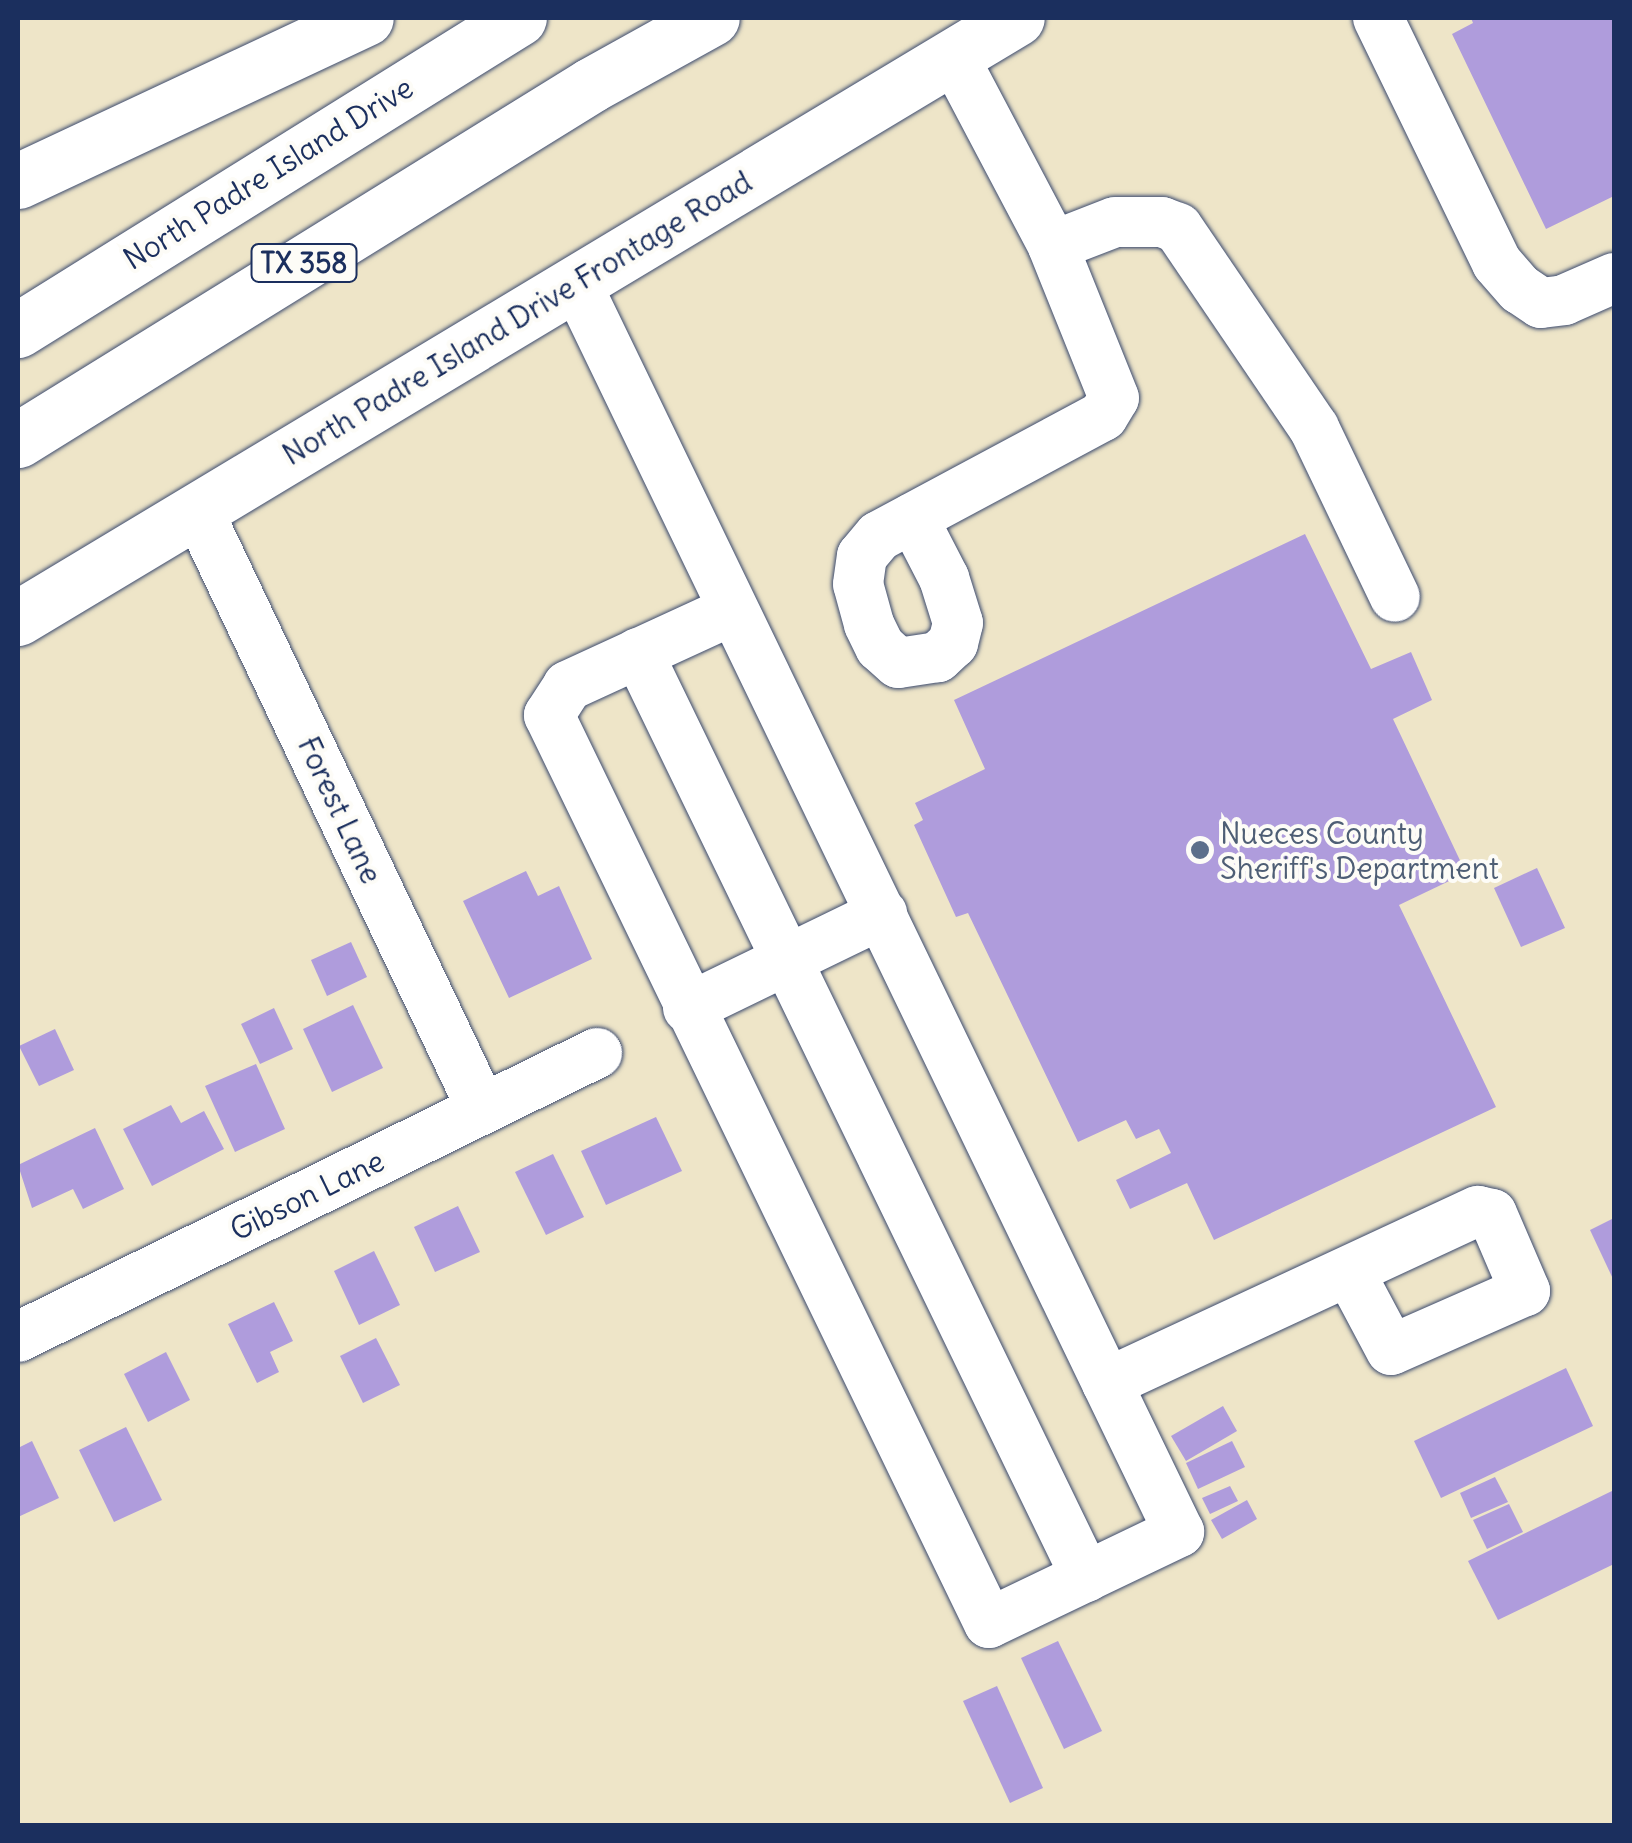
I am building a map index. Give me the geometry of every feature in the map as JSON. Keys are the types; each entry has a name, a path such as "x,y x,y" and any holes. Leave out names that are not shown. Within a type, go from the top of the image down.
{"main road":[{"path":"18,181 366,18"},
{"name":"North Padre Island Drive","path":"18,330 518,18"},
{"name":"TX 358","path":"18,440 590,85 712,18"},
{"name":"North Padre Island Drive Frontage Road","path":"18,618 1017,18"},
{"path":"18,478 590,85"},
{"path":"18,308 112,270"}],"street":[{"path":"1378,18 1497,263 1520,290 1541,303 1564,300 1614,278"},
{"path":"913,518 1103,416 1114,398 1052,246 953,56"},
{"path":"1052,246 1115,222 1162,222 1178,228 1314,428 1394,597"},
{"path":"576,283 1179,1532 989,1623 549,715 568,686 732,610"},
{"name":"Forest Lane","path":"198,511 482,1109"},
{"path":"638,653 1086,1577"},
{"path":"688,1008 882,914"},
{"name":"Gibson Lane","path":"18,1337 597,1053"},
{"path":"1107,1383 1349,1271"}],"building":[{"path":"1471,18 1614,18 1614,196 1546,229 1452,34 1473,23"},
{"path":"1305,534 1371,669 1411,652 1432,700 1393,719 1466,873 1399,905 1496,1107 1214,1240 1187,1183 1130,1209 1116,1180 1171,1153 1159,1129 1136,1139 1126,1120 1078,1142 968,913 956,917 914,825 923,820 915,803 985,769 954,700"},
{"path":"1537,868 1565,928 1521,947 1494,888"},
{"path":"526,871 538,896 559,886 592,959 509,998 463,901"},
{"path":"351,942 367,977 327,996 311,960"},
{"path":"353,1005 383,1068 332,1092 303,1029"},
{"path":"274,1008 293,1049 260,1064 241,1024"},
{"path":"55,1029 74,1070 39,1086 19,1046"},
{"path":"256,1064 285,1129 235,1152 205,1086"},
{"path":"171,1105 181,1123 204,1111 224,1149 152,1186 123,1129"},
{"path":"656,1117 682,1171 606,1205 581,1151"},
{"path":"95,1128 124,1189 83,1209 73,1189 32,1208 18,1165"},
{"path":"553,1154 584,1217 546,1235 515,1172"},
{"path":"458,1206 480,1252 435,1272 414,1227"},
{"path":"1614,1218 1614,1281 1590,1230"},
{"path":"374,1251 400,1305 359,1325 334,1271"},
{"path":"274,1302 293,1341 270,1352 279,1372 257,1383 228,1324"},
{"path":"376,1338 400,1385 363,1403 340,1356"},
{"path":"166,1352 190,1400 148,1422 124,1374"},
{"path":"1566,1368 1593,1426 1441,1498 1414,1441"},
{"path":"1223,1406 1237,1431 1186,1461 1171,1436"},
{"path":"126,1427 162,1500 114,1522 79,1450"},
{"path":"32,1441 59,1498 18,1517 18,1448"},
{"path":"1232,1441 1245,1467 1198,1489 1186,1463"},
{"path":"1495,1477 1508,1502 1471,1518 1460,1493"},
{"path":"1230,1486 1238,1501 1210,1514 1202,1498"},
{"path":"1614,1490 1614,1564 1498,1620 1468,1561"},
{"path":"1247,1500 1257,1519 1222,1539 1211,1520"},
{"path":"1509,1504 1523,1532 1487,1549 1473,1520"},
{"path":"1058,1641 1102,1731 1064,1749 1021,1658"},
{"path":"997,1686 1043,1788 1010,1803 963,1701"}],"place":[{"name":"Nueces County Sheriff's Department","path":"1200,850"}]}
